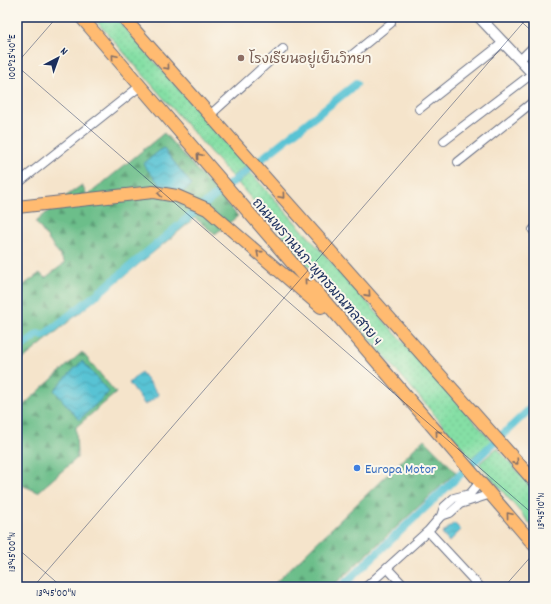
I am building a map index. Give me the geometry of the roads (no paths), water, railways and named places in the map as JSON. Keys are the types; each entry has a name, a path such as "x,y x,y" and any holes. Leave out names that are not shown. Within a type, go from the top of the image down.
{"main road":[{"name":"ถนนพรานนก-พุทธมณฑลสาย 4","path":"81,17 139,87 534,544"},
{"name":"ถนนพรานนก-พุทธมณฑลสาย 4","path":"123,17 534,482"},
{"path":"135,17 152,49"},
{"path":"17,208 153,192 177,196 202,206 352,334"}],"street":[{"path":"352,55 391,23 391,17"},
{"path":"444,141 533,74 479,17"},
{"path":"419,109 504,42"},
{"path":"520,60 534,46"},
{"path":"210,115 283,49"},
{"path":"17,184 139,87"},
{"path":"458,162 534,101"},
{"path":"366,587 428,531 441,516 444,507 454,498 470,494 480,482"},
{"path":"441,516 450,513 460,504 491,494"},
{"path":"428,531 480,587"},
{"path":"387,568 405,587"}],"water":[{"path":"163,148 192,185 172,200 143,164"},
{"path":"82,361 109,392 79,420 54,390"},
{"path":"141,372 159,395 145,405 129,383"},
{"path":"454,523 461,530 449,542 442,534"}],"waterway":[{"path":"17,350 38,334 43,336 102,290 196,211 356,84"},
{"path":"341,587 534,405"}],"place":[{"name":"โรงเรียนอยู่เย็นวิทยา","path":"241,58"},
{"name":"Europa Motor","path":"357,468"}]}
